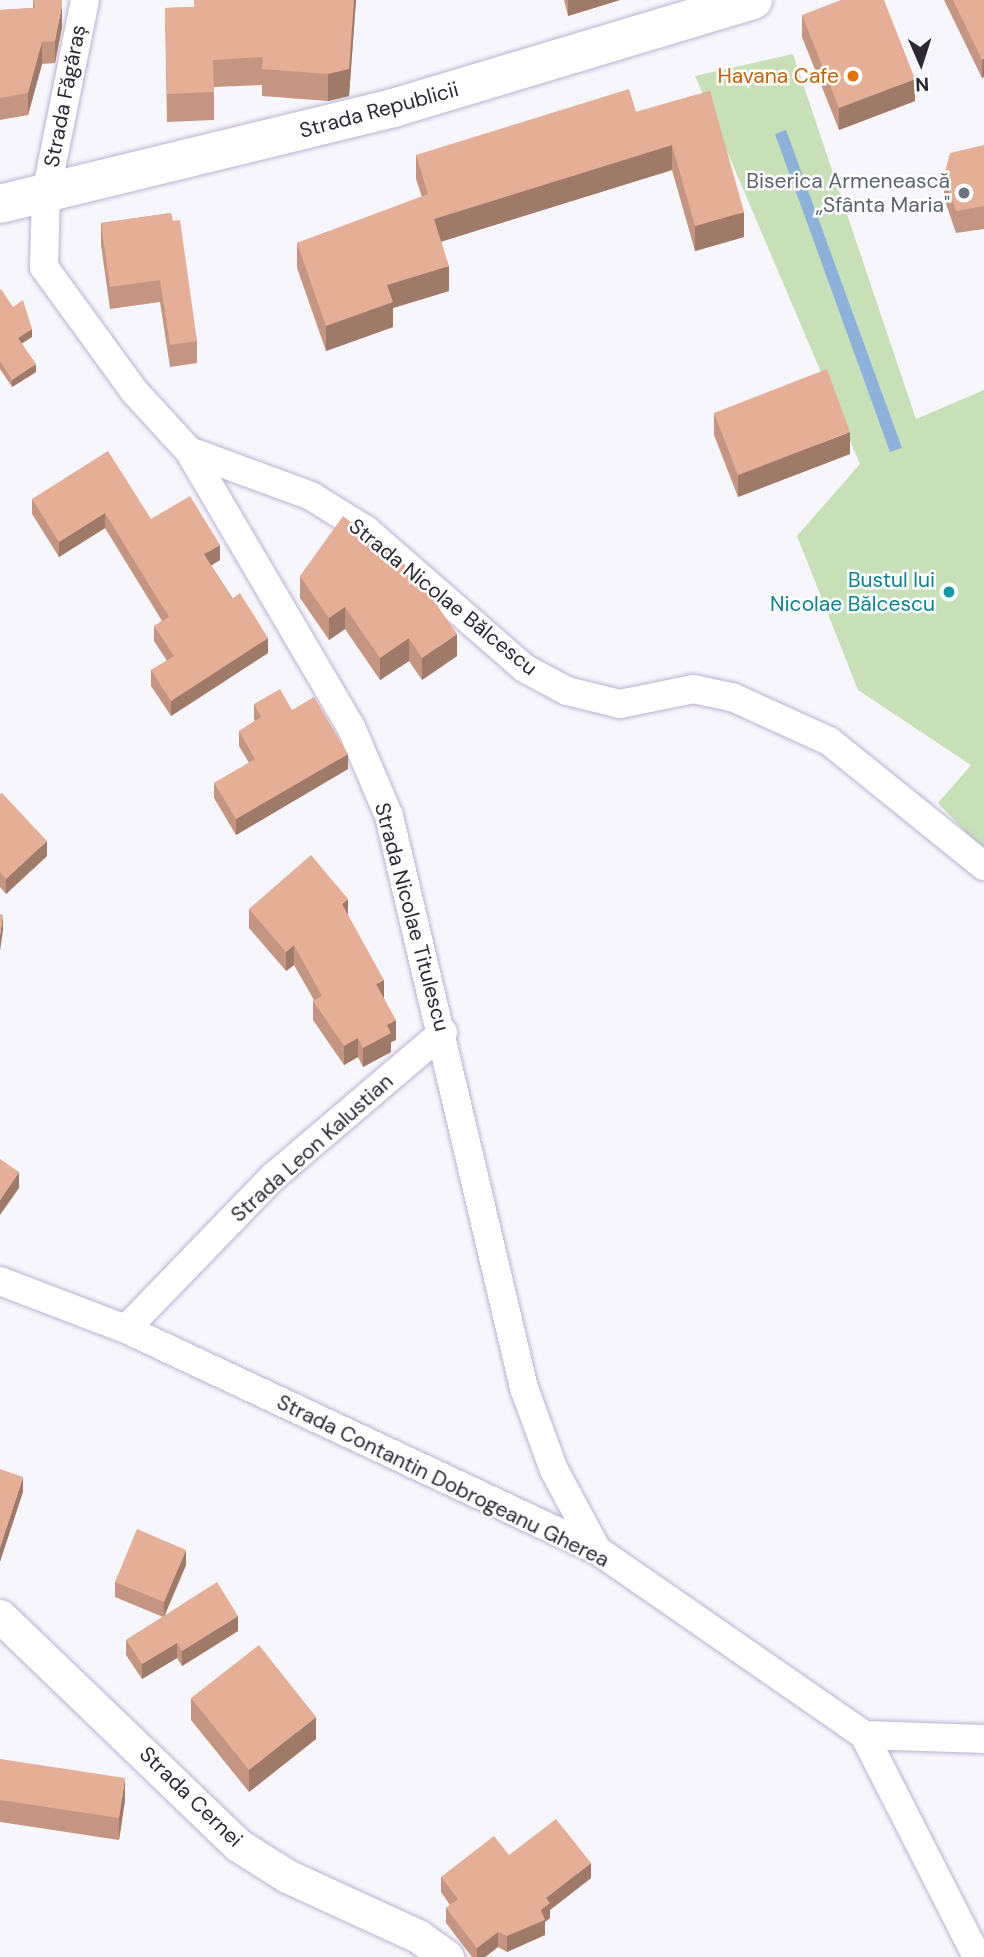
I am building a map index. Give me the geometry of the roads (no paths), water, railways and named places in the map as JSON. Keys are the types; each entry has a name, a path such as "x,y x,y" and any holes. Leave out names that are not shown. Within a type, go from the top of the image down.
{"main road":[{"name":"Strada Republicii","path":"0,204 393,108 753,0"}],"street":[{"name":"Strada Făgăraș","path":"46,192 85,0"},
{"name":"Strada Nicolae Titulescu","path":"46,192 44,267 134,391 190,452 351,727 389,816 443,1032 524,1388 554,1470 597,1550"},
{"name":"Strada Nicolae Bălcescu","path":"190,452 311,496 366,530 524,668 567,691 620,704 693,689 732,697 829,741 984,866"},
{"name":"Strada Leon Kalustian","path":"126,1329 274,1176 443,1032"},
{"name":"Strada Contantin Dobrogeanu Gherea","path":"0,1281 126,1329 597,1550 864,1735"},
{"name":"Strada Cernei","path":"0,1616 238,1845 288,1876 418,1936 447,1957"},
{"path":"977,1957 864,1735 984,1739"}],"water":[{"path":"786,130 902,448 890,452 775,134"}],"place":[{"name":"Havana Cafe","path":"853,76"},
{"name":"Biserica Armenească „Sfânta Maria\"","path":"964,193"},
{"name":"Bustul lui Nicolae Bălcescu","path":"949,592"}]}
